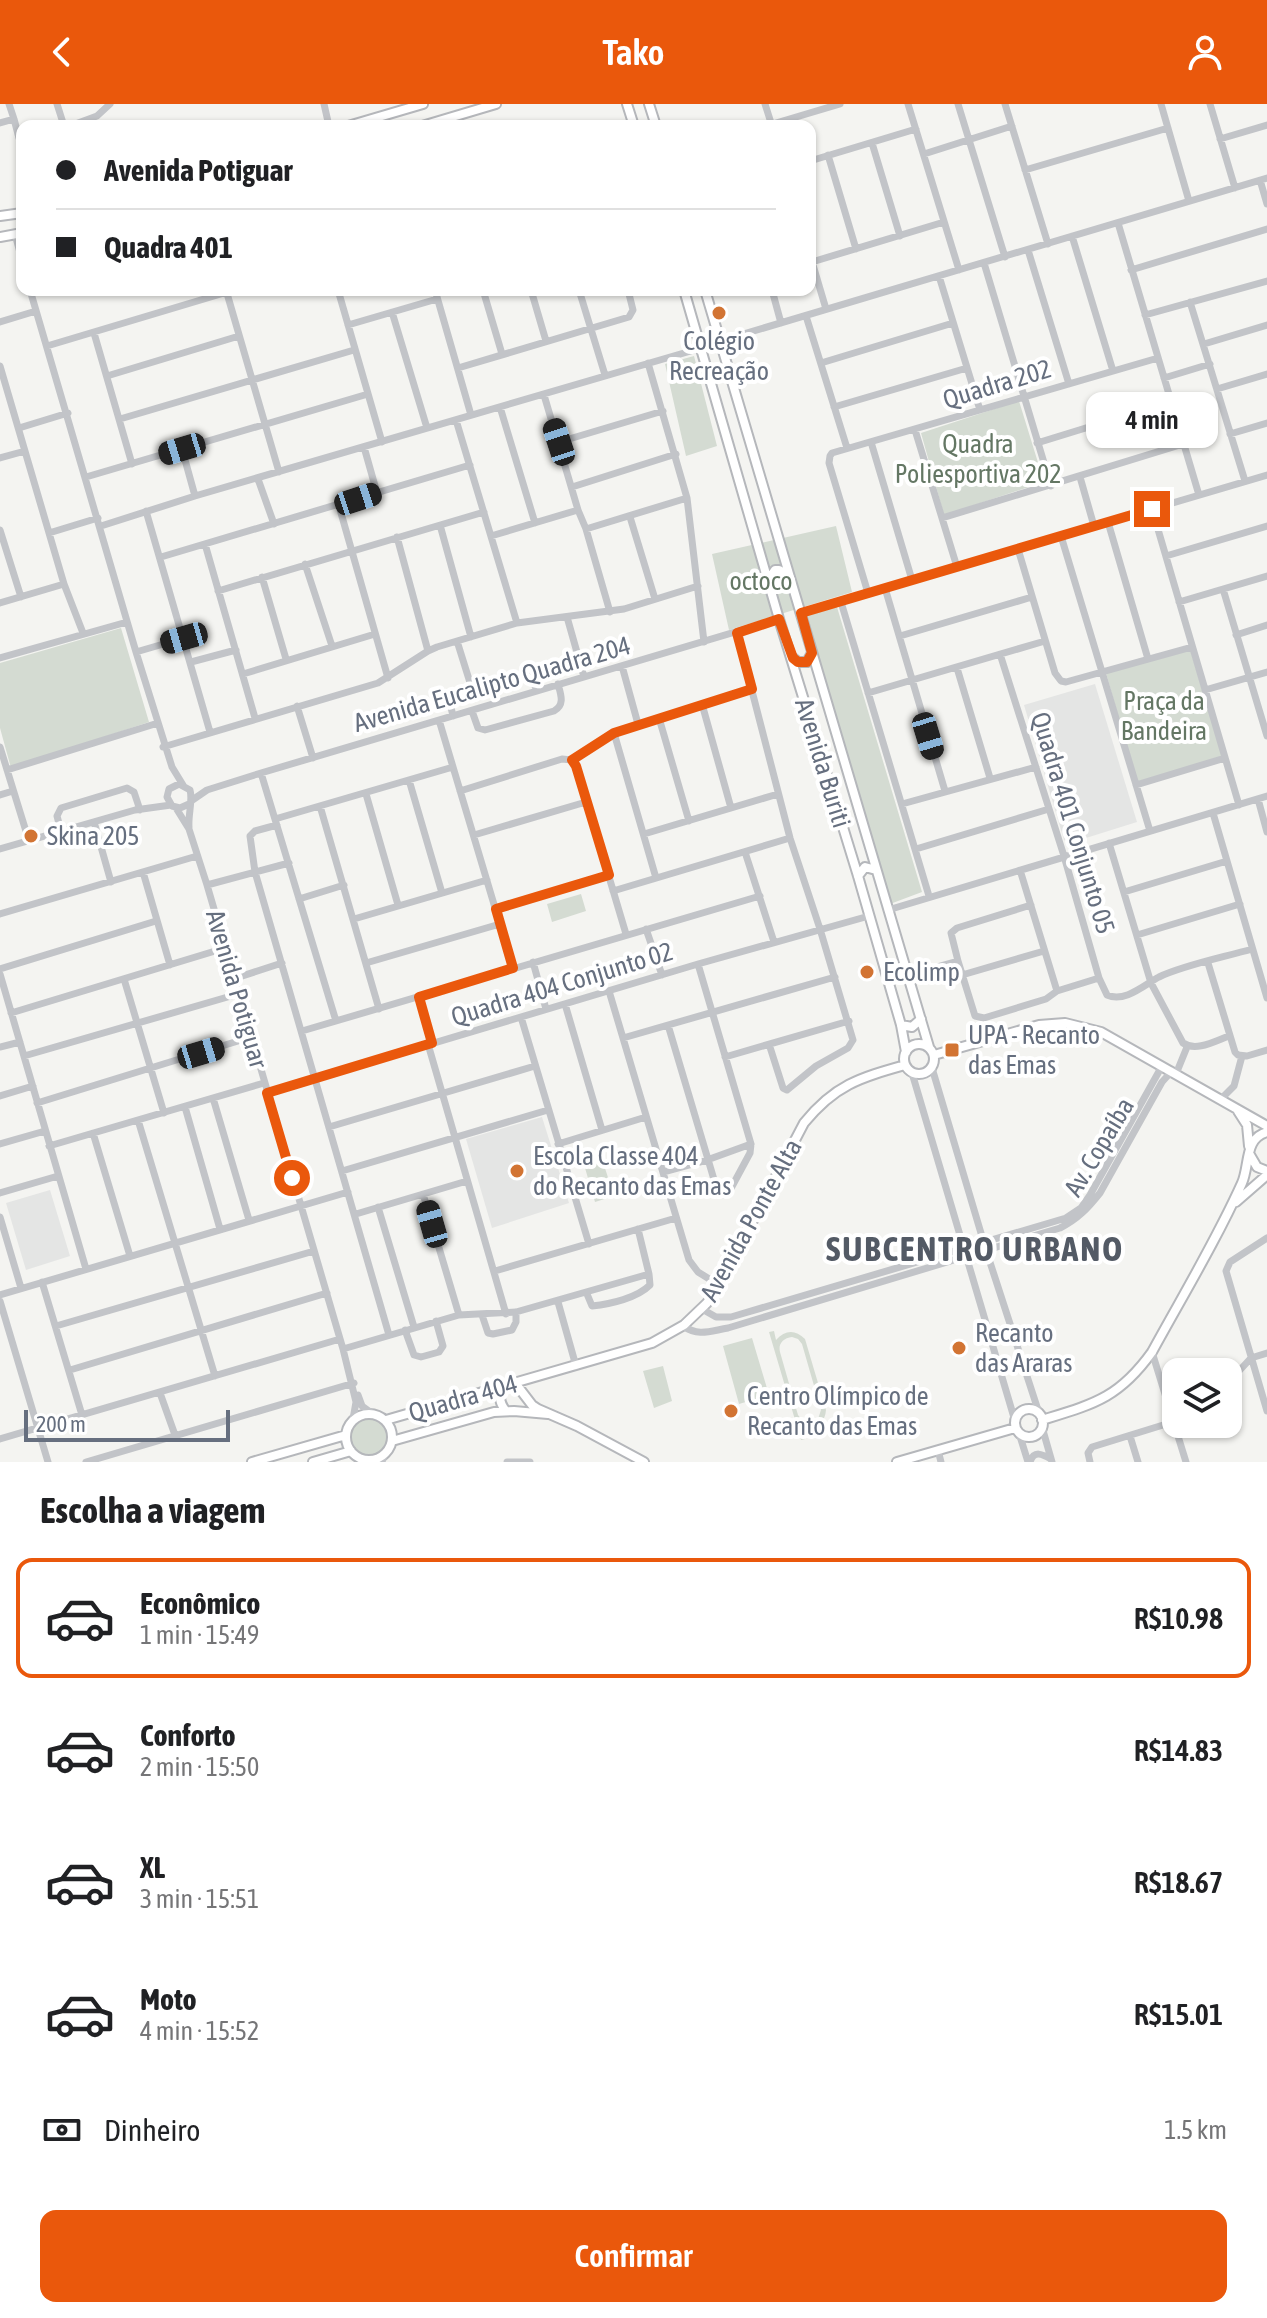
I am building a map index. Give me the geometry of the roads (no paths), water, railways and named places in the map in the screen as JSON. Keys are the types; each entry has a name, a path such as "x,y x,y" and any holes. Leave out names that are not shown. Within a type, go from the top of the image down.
{"main road":[{"path":"368,120 423,104"},
{"path":"442,120 496,104"},
{"name":"Avenida Buriti","path":"686,296 901,1025 905,1065"},
{"name":"Avenida Buriti","path":"707,296 935,1062 932,1068"},
{"path":"719,410 731,415 737,412 738,404"},
{"path":"727,439 731,429 743,429 747,433"},
{"path":"769,579 775,570 789,576"},
{"path":"793,658 803,663 810,659 812,653"},
{"path":"858,876 865,867 876,870"},
{"path":"901,1025 912,1027 921,1019"},
{"path":"906,1052 915,1045 931,1051 1039,1025 1065,1023 1101,1032 1235,1107 1267,1129 1255,1138 1249,1151"},
{"path":"905,1065 912,1073 921,1075 932,1068"},
{"name":"Avenida Ponte Alta","path":"540,1375 652,1343 683,1326 702,1309 719,1285 804,1123 818,1106 853,1081 905,1065"},
{"path":"1041,1420 1104,1399 1125,1385 1152,1352 1233,1205 1245,1177 1249,1151 1247,1125 1235,1107"},
{"path":"1233,1205 1267,1173 1257,1167 1249,1151"},
{"path":"510,1411 520,1406 530,1385 540,1375"},
{"name":"Quadra 404","path":"386,1420 540,1375"},
{"path":"510,1411 500,1401 500,1393 507,1385 519,1388 532,1405 548,1414 644,1462"},
{"path":"1016,1427 1018,1413 1027,1409 1041,1420"},
{"path":"392,1441 479,1415 510,1411 548,1414"},
{"path":"253,1462 346,1435 351,1451 367,1461 383,1458 392,1441 386,1420 373,1414 362,1414 353,1419"},
{"name":"Avenida Potiguar","path":"346,1435 353,1419"},
{"path":"1016,1427 1031,1437 1038,1433 1041,1420"},
{"path":"897,1462 1016,1427"},
{"path":"313,1462 351,1451"}],"street":[{"path":"9,104 16,127"},
{"path":"786,120 840,104"},
{"path":"908,104 959,270"},
{"path":"958,104 1005,257"},
{"path":"1005,104 1048,244"},
{"path":"1161,104 1189,201"},
{"path":"1210,104 1235,188"},
{"path":"88,120 103,112 107,105"},
{"path":"0,123 14,119"},
{"path":"1220,139 1267,125"},
{"path":"924,154 1012,126"},
{"path":"1025,170 1168,128"},
{"path":"816,159 916,129"},
{"path":"872,143 900,236"},
{"path":"828,155 856,249"},
{"path":"720,341 1263,179 1267,204"},
{"path":"816,258 944,222"},
{"path":"1118,223 1199,495"},
{"path":"1131,270 1267,229"},
{"path":"1072,236 1113,371"},
{"path":"1028,250 1069,384"},
{"path":"984,263 1051,486"},
{"path":"816,276 826,309"},
{"path":"939,276 980,410"},
{"path":"1145,315 1267,281"},
{"name":"Avenida Potiguar","path":"32,296 164,744 174,772 191,794 189,829"},
{"path":"47,346 213,296"},
{"path":"230,296 279,472"},
{"path":"340,296 382,442"},
{"path":"348,325 431,296"},
{"path":"437,296 471,415"},
{"path":"485,296 502,354"},
{"path":"533,296 546,341"},
{"path":"581,296 605,375"},
{"path":"458,368 629,317 633,310 630,296"},
{"path":"774,296 781,323"},
{"path":"1190,302 1245,481"},
{"path":"0,322 36,311"},
{"path":"392,312 427,428"},
{"path":"806,316 847,448 832,453 828,460 868,593"},
{"path":"821,363 953,323"},
{"path":"1204,344 1267,325"},
{"path":"94,333 132,464"},
{"path":"107,376 239,336"},
{"path":"49,533 146,511 701,348"},
{"path":"120,419 354,350"},
{"name":"Quadra 202","path":"847,448 1158,358"},
{"path":"648,363 687,498 704,642"},
{"path":"1164,378 1210,364"},
{"path":"0,366 64,584 83,633"},
{"path":"834,407 967,368"},
{"path":"1217,389 1267,374"},
{"path":"86,477 368,394"},
{"path":"544,395 610,612"},
{"path":"1037,443 1170,402"},
{"path":"0,406 11,403"},
{"path":"500,407 535,523"},
{"path":"559,442 663,411"},
{"path":"19,428 68,413"},
{"path":"456,420 517,623"},
{"path":"1230,434 1267,423"},
{"path":"915,430 957,567"},
{"path":"871,442 912,580"},
{"path":"942,518 1183,444"},
{"path":"364,447 377,493"},
{"path":"182,449 195,496"},
{"path":"0,458 25,451"},
{"path":"572,487 676,454"},
{"path":"161,557 470,465"},
{"path":"801,613 1267,475"},
{"path":"1080,477 1094,526"},
{"path":"258,479 274,524"},
{"path":"586,529 687,498"},
{"path":"339,506 388,678"},
{"path":"1152,509 1239,805"},
{"path":"491,536 578,510"},
{"path":"146,511 210,732"},
{"path":"218,591 484,512"},
{"path":"630,517 655,599"},
{"path":"1108,522 1148,659"},
{"path":"440,525 471,637"},
{"path":"1166,556 1267,526"},
{"path":"0,530 4,555 21,597"},
{"path":"1061,536 1150,831"},
{"path":"397,537 428,651"},
{"path":"205,544 255,718"},
{"path":"1018,549 1055,673 1061,681 1192,647"},
{"path":"305,564 332,646"},
{"path":"1179,602 1267,576"},
{"path":"262,577 286,659"},
{"path":"0,603 64,584"},
{"path":"164,744 378,683 428,651 517,623 610,612 698,586"},
{"path":"885,588 945,791"},
{"path":"1223,589 1267,736"},
{"path":"900,636 1032,597"},
{"path":"841,602 929,896"},
{"path":"567,617 584,677"},
{"name":"Avenida Eucalipto Quadra 204","path":"216,787 779,619"},
{"path":"0,658 127,622"},
{"path":"1236,635 1267,625"},
{"path":"737,633 790,838 853,1040 851,1046 816,1066 787,1090 783,1088 769,1044"},
{"path":"243,674 375,634"},
{"path":"136,652 184,638"},
{"path":"457,641 472,689"},
{"path":"868,693 1045,641"},
{"path":"191,662 236,650"},
{"name":"Quadra 401 Conjunto 05","path":"1000,654 1099,978 1107,995 1114,998 1151,983"},
{"path":"622,666 638,724"},
{"path":"957,668 990,778"},
{"path":"1205,690 1267,672"},
{"path":"453,716 450,703 453,695 472,689 526,675 532,679 537,691"},
{"path":"472,711 478,728 485,730 554,711 561,703 558,684"},
{"path":"460,791 562,759 572,760 614,733 752,689"},
{"path":"702,704 731,808"},
{"path":"297,706 313,758"},
{"path":"659,718 689,821"},
{"path":"439,720 513,968"},
{"path":"7,770 158,723"},
{"path":"614,733 656,878"},
{"name":"Avenida Potiguar","path":"164,744 170,776 168,801 189,829 207,885 343,1349 356,1402 353,1419"},
{"path":"0,747 29,841"},
{"path":"1136,785 1225,758"},
{"path":"572,760 626,934"},
{"path":"389,1335 255,872 250,836 276,822 320,806 453,767"},
{"path":"902,804 1036,767"},
{"path":"261,773 336,1021"},
{"path":"409,780 442,893"},
{"path":"0,849 138,809 154,803 175,785 216,787"},
{"path":"138,809 156,806 183,808 203,792 216,787"},
{"path":"61,831 57,816 61,808 127,788 134,792 138,809"},
{"path":"0,795 13,791"},
{"path":"366,794 398,905"},
{"path":"644,834 778,794"},
{"path":"888,910 1267,796"},
{"path":"1258,799 1267,832"},
{"path":"474,835 586,802"},
{"path":"320,806 379,1009"},
{"path":"916,849 1049,809"},
{"path":"1213,813 1267,998"},
{"path":"94,822 111,882"},
{"path":"613,891 790,838"},
{"path":"1109,843 1151,983 1183,1043 1187,1047 1195,1047 1229,1036"},
{"path":"745,852 774,942"},
{"path":"0,914 197,856"},
{"path":"1124,892 1227,861"},
{"path":"207,885 289,863"},
{"path":"1020,870 1057,991"},
{"path":"143,872 170,965"},
{"path":"496,909 609,875"},
{"path":"354,919 487,880"},
{"path":"299,899 344,885"},
{"path":"302,1031 760,896"},
{"path":"1137,935 1240,904"},
{"path":"1031,905 954,930 951,937 973,1012 979,1018 1046,999 1057,991 1099,978"},
{"name":"Quadra 404 Conjunto 02","path":"267,1093 869,916"},
{"path":"86,1269 0,972 156,921"},
{"path":"366,963 500,924"},
{"path":"646,929 662,975"},
{"path":"11,1013 225,948"},
{"path":"1151,983 1161,977 1252,949"},
{"path":"962,975 1044,951"},
{"path":"908,975 958,961"},
{"path":"533,962 546,1009"},
{"path":"233,979 282,963"},
{"path":"1208,963 1235,1052 1242,1056 1267,1050"},
{"path":"668,1025 718,1193 727,1194 750,1153 751,1144 698,964"},
{"path":"623,1038 835,977"},
{"path":"124,979 164,1113"},
{"path":"609,991 691,1266 719,1285"},
{"path":"24,1056 238,994"},
{"path":"419,997 441,1092 506,1314"},
{"path":"565,1004 602,1130"},
{"path":"521,1017 589,1244"},
{"path":"725,1057 849,1021"},
{"path":"37,1103 251,1037"},
{"path":"0,1047 20,1042"},
{"name":"Av. Copaíba","path":"702,1309 716,1317 731,1317 1060,1228 1079,1218 1100,1193 1162,1082 1174,1072 1187,1047"},
{"path":"1221,1099 1235,1084 1242,1056"},
{"path":"329,1127 535,1066"},
{"name":"Av. Copaíba","path":"985,1246 1066,1218 1081,1208 1162,1066"},
{"name":"Avenida Buriti","path":"932,1068 1051,1460"},
{"path":"912,1073 1029,1462"},
{"path":"49,1146 264,1083"},
{"path":"0,1096 33,1086"},
{"path":"213,1098 249,1220"},
{"path":"185,1107 220,1229"},
{"path":"342,1171 548,1110"},
{"path":"558,1144 646,1117"},
{"path":"138,1120 215,1376"},
{"path":"0,1144 45,1131"},
{"path":"93,1133 130,1256"},
{"path":"663,1172 751,1144"},
{"path":"0,1193 58,1176"},
{"path":"356,1214 467,1181"},
{"path":"0,1295 348,1192"},
{"path":"423,1194 459,1315"},
{"path":"378,1207 414,1327"},
{"path":"0,1217 21,1288"},
{"path":"495,1271 676,1218"},
{"path":"587,1294 592,1306 629,1297 648,1288 651,1282 638,1229"},
{"path":"1266,1241 1226,1267 1267,1411"},
{"path":"56,1326 314,1251"},
{"name":"Av. Copaíba","path":"683,1326 693,1333 728,1328 964,1252"},
{"path":"343,1349 459,1315 506,1314 558,1302 649,1274"},
{"path":"42,1282 82,1415"},
{"path":"70,1370 327,1293"},
{"path":"0,1301 48,1462"},
{"path":"558,1302 576,1366"},
{"path":"482,1315 488,1333 493,1334 512,1330 516,1312"},
{"path":"405,1330 414,1355 430,1355 439,1352 443,1346 436,1321"},
{"path":"0,1439 340,1339"},
{"path":"1152,1352 1162,1385"},
{"path":"1242,1368 1251,1358 1267,1353"},
{"path":"1140,1368 1150,1369 1159,1377"},
{"path":"86,1462 352,1382"},
{"name":"Avenida Potiguar","path":"352,1382 360,1402 373,1414"},
{"path":"160,1393 175,1435"},
{"path":"1090,1462 1088,1453 1092,1447 1162,1425"},
{"path":"1130,1436 1138,1462"},
{"path":"1180,1438 1186,1462"},
{"path":"938,1450 941,1462"},
{"path":"1029,1462 1036,1454 1044,1454 1051,1460"},
{"path":"507,1462 530,1462"}],"place":[{"name":"Colégio Recreação","path":"719,313"},
{"name":"Skina 205","path":"31,836"},
{"name":"Ecolimp","path":"867,972"},
{"name":"UPA - Recanto das Emas","path":"952,1050"},
{"name":"Escola Classe 404 do Recanto das Emas","path":"517,1171"},
{"name":"Recanto das Araras","path":"959,1348"},
{"name":"Centro Olímpico de Recanto das Emas","path":"731,1411"}],"district":[{"name":"SUBCENTRO URBANO","path":"975,1249"}],"park label":[{"name":"Quadra Poliesportiva 202","path":"978,459"},
{"name":"octoco","path":"761,581"},
{"name":"Praça da Bandeira","path":"1164,716"}]}
